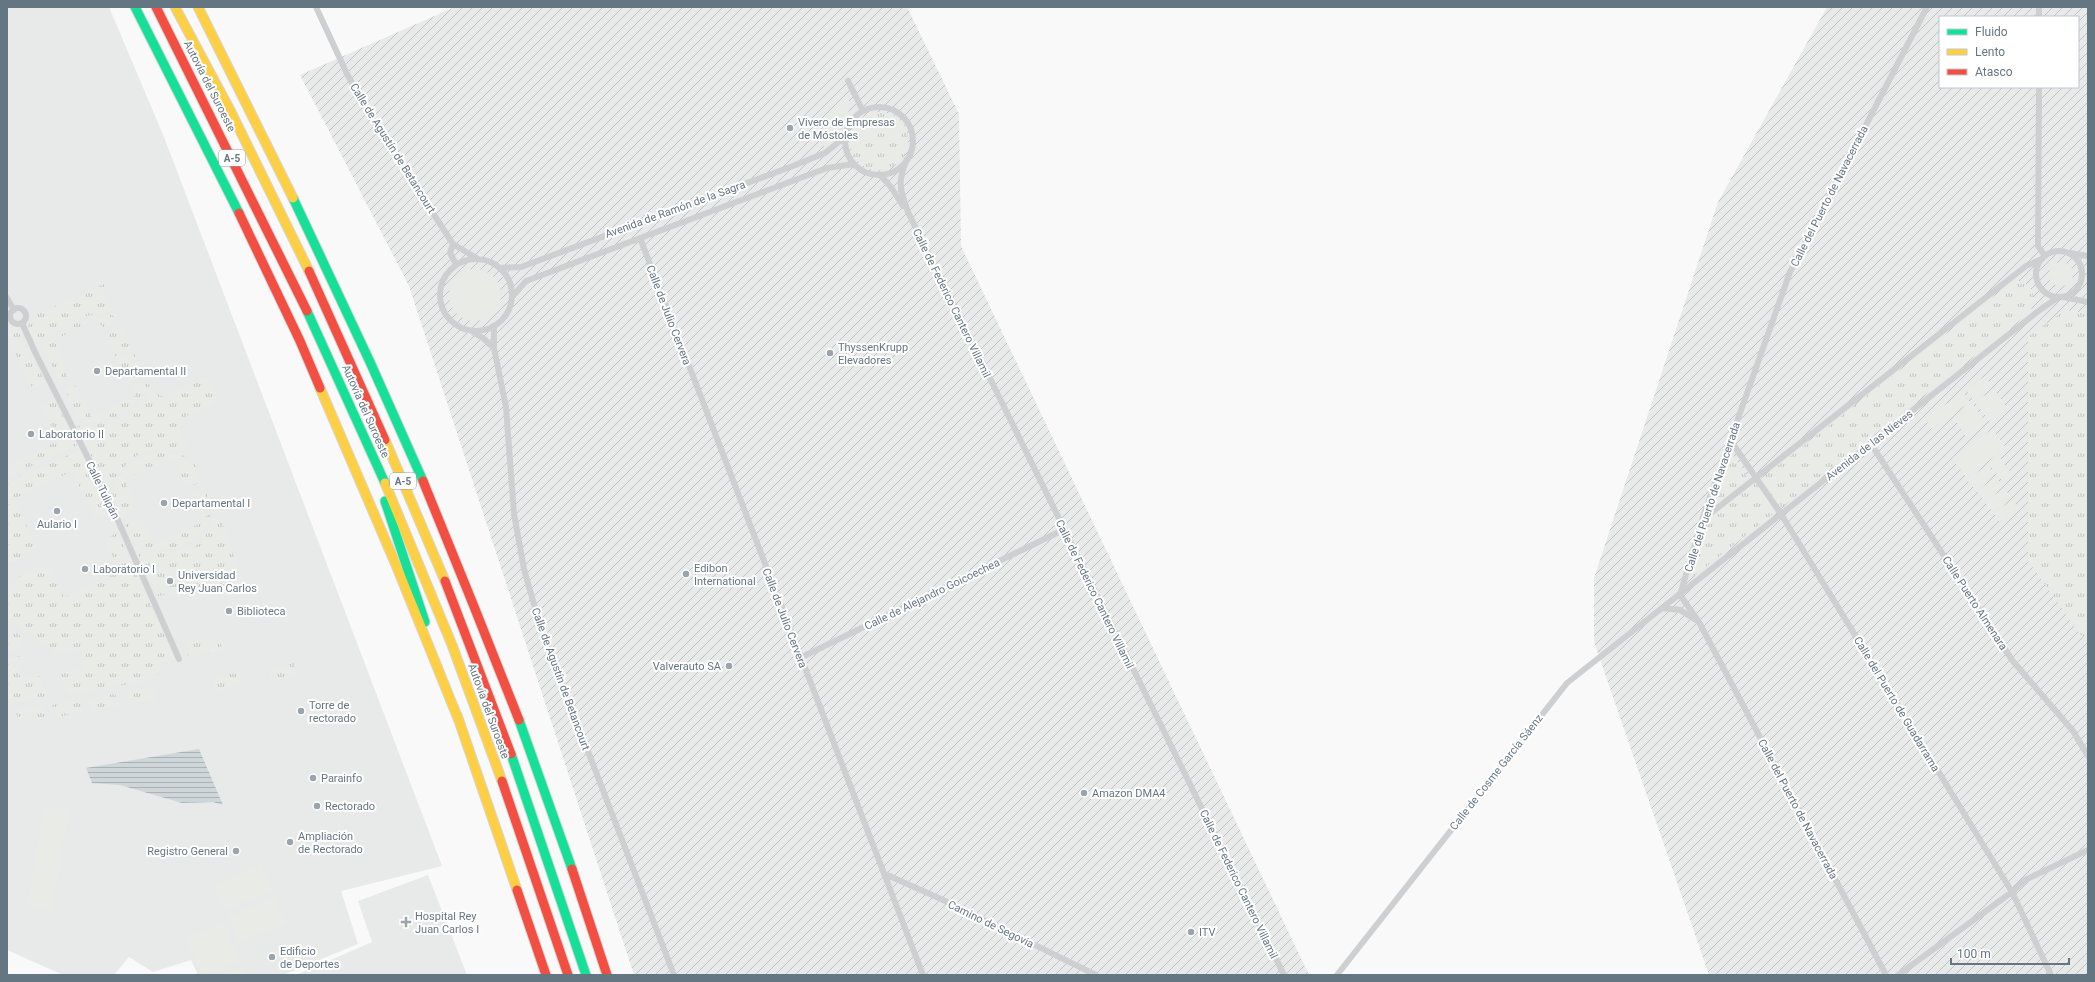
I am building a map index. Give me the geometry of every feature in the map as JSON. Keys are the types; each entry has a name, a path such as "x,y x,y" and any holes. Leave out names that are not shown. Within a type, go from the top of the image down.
{"highway":[{"path":"135,7 237,209 300,341 396,565 434,663 459,721"},
{"name":"Autovía del Suroeste","path":"156,7 312,319 406,531 462,672 544,900 568,975"},
{"name":"Autovía del Suroeste","path":"175,7 230,109 312,278 382,431 478,667 526,798 586,975"},
{"path":"198,7 330,272 380,380 465,580 545,793 607,975"},
{"path":"312,319 319,348 390,512 459,721 546,975"}],"street":[{"name":"Calle de Agustín de Betancourt","path":"316,7 347,74 377,127 453,244 478,259"},
{"name":"Calle del Puerto de Navacerrada","path":"1886,975 1699,622 1680,595 1702,520 1790,272 1927,7"},
{"path":"848,81 863,111"},
{"path":"2038,88 2038,246 2044,258"},
{"path":"875,107 888,108 899,114 907,123 912,135 912,148 907,159 900,167 891,173 880,175 861,170 854,164 847,151 845,137 848,127 854,118 863,111 875,107"},
{"name":"Avenida de Ramón de la Sagra","path":"500,268 521,267 808,160 825,153 845,137"},
{"name":"Calle de Federico Cantero Villamil","path":"907,159 900,175 900,186 908,212"},
{"name":"Avenida de Ramón de la Sagra","path":"512,297 526,281 827,168 854,164"},
{"name":"Calle de Federico Cantero Villamil","path":"880,175 891,187 908,212 1063,530 1284,975"},
{"name":"Calle de Julio Cervera","path":"640,238 923,975"},
{"name":"Calle de Agustín de Betancourt","path":"453,244 450,253 456,264"},
{"path":"2060,297 2072,293 2077,289 2082,277 2082,270 2076,258 2065,252"},
{"path":"1702,520 2026,266 2044,258 2051,253 2065,252 2088,256"},
{"path":"2044,258 2037,271 2039,284 2047,293 2088,302"},
{"path":"472,332 484,331 494,327 504,319 510,309 512,297 509,281 500,268 490,261 478,259 467,260 456,264 447,272 439,293 440,304 444,314 451,323 461,329 472,332 484,338 494,348"},
{"name":"Avenida de las Nieves","path":"1680,595 2041,309 2060,297"},
{"name":"Calle Tulipán","path":"7,298 14,310"},
{"name":"Calle Tulipán","path":"20,308 25,313 26,317 22,323 17,324 13,321 11,314 14,310 20,308"},
{"name":"Calle Tulipán","path":"22,323 109,500 179,659"},
{"name":"Calle de Agustín de Betancourt","path":"494,327 494,348 506,407 514,514 524,569 541,629 674,975"},
{"name":"Calle del Puerto de Guadarrama","path":"1730,440 1781,514 2012,892 2051,975"},
{"name":"Calle Puerto Almenara","path":"1871,444 2012,660 2073,732 2088,756"},
{"name":"Calle de Alejandro Goicoechea","path":"800,658 1063,530"},
{"name":"Calle de Cosme García Sáenz","path":"1337,975 1567,683 1680,595"},
{"path":"1662,608 1680,610 1699,622"},
{"path":"1898,975 2012,892 2025,880 2088,850"},
{"name":"Camino de Segovia","path":"885,874 1096,975"}],"shaded area":[{"name":"Universidad Rey Juan Carlos","path":"7,7 109,7 164,137 442,866 341,891 358,944 283,975 198,975 191,960 153,972 129,957 114,975 63,975 7,950"},
{"path":"455,7 907,7 959,114 961,246 1309,975 634,975 409,286 300,75"},
{"path":"1827,7 2088,7 2088,975 1709,975 1594,642 1594,578 1718,202"},
{"path":"199,749 223,805 213,802 182,803 120,785 92,783 86,768"},
{"name":"Hospital Rey Juan Carlos I","path":"428,875 467,975 296,975 372,942 358,901"}],"green space":[{"path":"848,96 849,109 839,134 834,142 824,148 823,141 825,126 831,111 841,100"},
{"path":"879,112 895,117 903,125 908,141 903,157 895,165 879,170 863,165 855,157 850,141 855,125 863,117"},
{"path":"2061,262 2070,265 2073,274 2070,283 2061,286 2052,283 2049,274 2052,265"},
{"path":"475,269 485,271 493,277 499,285 501,295 499,305 493,313 485,319 475,321 465,319 457,313 451,305 449,295 451,285 457,277 465,271"},
{"path":"2019,279 2019,284 2026,284 2033,291 2033,301 2029,306 2033,310 1694,576 1690,571 1730,451 1753,485 2012,282"},
{"path":"104,284 106,286 103,291 111,311 75,319 45,340 35,343 28,327 31,317"},
{"path":"2065,310 2088,314 2088,645 2028,561 2028,337"},
{"path":"112,315 116,318 115,321 103,328 97,319 54,340 67,368 64,370 68,378 60,382 43,347 59,333 74,324"},
{"path":"7,324 15,325 46,383 33,389 10,343 7,342"},
{"path":"120,326 132,349 115,356 106,334"},
{"path":"133,352 145,375 130,382 117,360"},
{"path":"206,376 216,389 216,401 206,408 187,416 180,424 180,431 188,451 163,449 152,450 135,456 123,468 109,493 77,426 102,424 119,418 135,408 152,390 165,397"},
{"path":"1985,376 1992,386 1973,400 1966,390"},
{"path":"144,381 150,385 137,401 120,414 101,422 80,421 64,388 72,384 73,387 76,386 92,418 135,396 133,387"},
{"path":"1994,389 2007,408 1989,421 1975,402"},
{"path":"1963,392 1970,402 1932,429 1925,419"},
{"path":"55,400 77,445 7,477 7,466 58,441 42,407"},
{"path":"1972,403 1986,423 1966,437 1953,417"},
{"path":"1992,429 2006,448 1966,477 1952,458"},
{"path":"80,450 109,513 96,520 72,471 14,499 37,548 13,563 7,565 7,482"},
{"path":"158,452 168,452 185,456 174,462 172,457 124,479 134,503 132,505 134,510 120,516 112,498 114,489 122,474 127,468 141,458"},
{"path":"1999,457 2013,475 2003,482 1989,464"},
{"path":"184,461 196,466 194,469 203,481 187,488 176,465"},
{"path":"1987,465 1994,474 1975,489 1967,480"},
{"path":"1996,477 2002,486 1983,500 1977,491"},
{"path":"205,485 208,500 211,500 213,508 199,514 189,493"},
{"path":"2004,488 2011,497 1992,511 1985,502"},
{"path":"2012,500 2019,508 2000,522 1994,513"},
{"path":"211,514 207,525 193,540 183,546 161,551 140,546 132,539 125,525 138,519 139,521 142,520 154,544 203,522 201,518"},
{"path":"214,516 219,517 229,539 239,575 230,577 230,584 158,596 134,545 155,552 176,551 190,546 192,549 201,541 199,539 207,529"},
{"path":"117,532 176,660 161,662 158,675 150,680 69,695 60,673 84,668 81,650 55,654 53,648 7,619 7,589 25,572 37,567 49,567 64,598 120,571 105,541"},
{"path":"12,632 19,634 22,640 21,646 13,651 7,650 7,633"},
{"path":"220,637 222,651 188,657 186,643"},
{"path":"23,656 28,660 11,663 11,668 19,668 20,679 39,676 48,699 11,704 7,701 7,658"},
{"path":"294,663 297,675 271,681 269,669"},
{"path":"240,672 242,684 216,691 213,678"},
{"path":"152,687 157,700 130,704 125,692"},
{"path":"115,694 120,706 93,710 88,699"},
{"path":"79,700 83,712 57,717 52,705"},
{"path":"42,707 47,718 20,723 15,711"},
{"path":"44,805 69,810 52,911 27,907"},
{"path":"261,864 272,891 224,911 213,885"},
{"path":"275,897 286,923 238,943 227,917"},
{"path":"224,922 240,961 206,975 201,975 186,938"},
{"path":"242,968 245,975 224,975"}],"traffic: fast":[{"path":"135,7 239,213"},
{"path":"293,198 370,362 423,481"},
{"path":"307,311 385,483"},
{"path":"385,501 425,622"},
{"path":"519,720 572,869"},
{"path":"511,754 586,975"}],"traffic: slow":[{"path":"175,7 230,110 309,271"},
{"path":"198,7 293,198"},
{"path":"320,388 396,565 459,721"},
{"path":"385,440 445,581"},
{"path":"385,483 452,645 502,781"},
{"path":"457,715 517,890"}],"traffic: jam":[{"path":"156,7 307,311"},
{"path":"239,213 300,341 320,388"},
{"path":"309,271 385,440"},
{"path":"423,481 519,720"},
{"path":"445,581 511,754"},
{"path":"502,781 568,975"},
{"path":"572,869 607,975"},
{"path":"517,890 546,975"}],"place":[{"name":"Vivero de Empresas de Móstoles","path":"790,128"},
{"name":"ThyssenKrupp Elevadores","path":"830,353"},
{"name":"Departamental II","path":"97,371"},
{"name":"Laboratorio II","path":"31,434"},
{"name":"Departamental I","path":"164,503"},
{"name":"Aulario I","path":"57,511"},
{"name":"Laboratorio I","path":"85,569"},
{"name":"Edibon International","path":"686,574"},
{"name":"Universidad Rey Juan Carlos","path":"170,581"},
{"name":"Biblioteca","path":"229,611"},
{"name":"Valverauto SA","path":"729,666"},
{"name":"Torre de rectorado","path":"301,711"},
{"name":"Parainfo","path":"313,778"},
{"name":"Amazon DMA4","path":"1084,793"},
{"name":"Rectorado","path":"317,806"},
{"name":"Ampliación de Rectorado","path":"290,842"},
{"name":"Registro General","path":"236,851"},
{"name":"Hospital Rey Juan Carlos I","path":"406,922"},
{"name":"ITV","path":"1191,932"},
{"name":"Edificio de Deportes","path":"272,957"}]}
